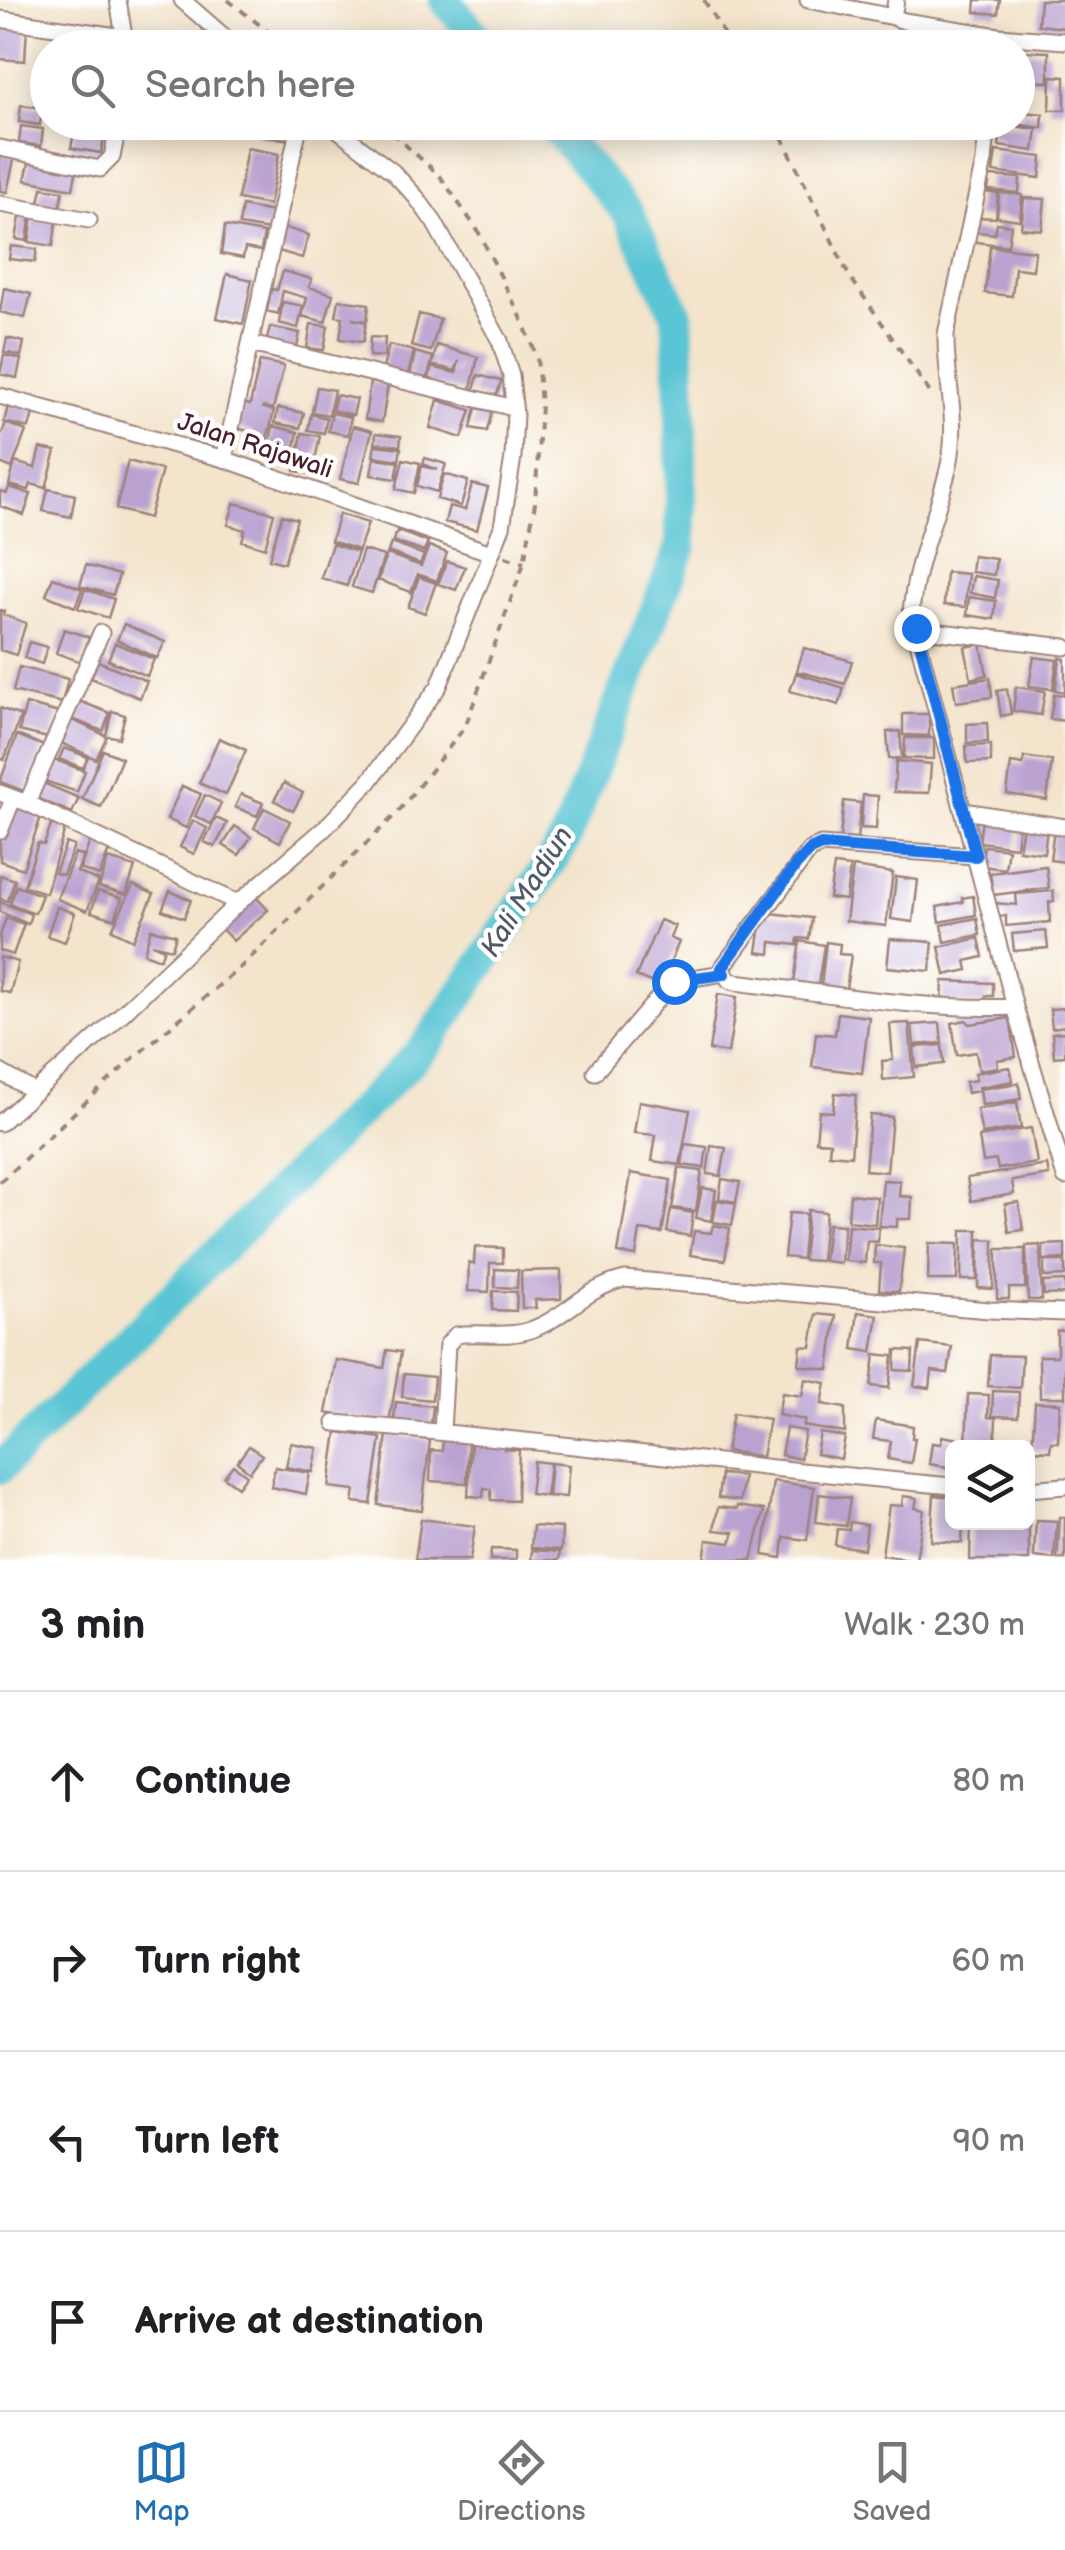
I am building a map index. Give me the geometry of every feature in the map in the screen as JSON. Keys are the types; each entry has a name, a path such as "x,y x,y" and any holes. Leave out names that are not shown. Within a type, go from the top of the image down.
{"street":[{"path":"118,0 123,30"},
{"path":"182,0 216,30"},
{"path":"808,0 941,30"},
{"path":"893,18 896,0"},
{"path":"0,19 60,30"},
{"path":"1035,41 1065,41"},
{"path":"0,148 100,168 112,157 115,140"},
{"path":"224,460 296,140"},
{"path":"0,1123 324,829 369,782 439,686 502,527 513,457 514,408 511,376 500,341 434,222 394,172 352,140"},
{"path":"986,140 946,334 953,425 950,462 912,591 911,615 1065,1176"},
{"path":"0,204 88,220"},
{"path":"251,344 514,408"},
{"name":"Jalan Rajawali","path":"0,396 224,460 491,553"},
{"path":"916,628 1065,647"},
{"path":"0,832 13,798 100,634"},
{"path":"13,798 238,903"},
{"path":"964,811 1065,827"},
{"path":"976,856 821,845 810,850 722,968 734,982 922,1005 1016,1007"},
{"path":"595,1072 674,981 724,974"},
{"path":"0,1072 35,1092"},
{"path":"442,1432 447,1346 456,1335 523,1333 544,1324 602,1284 624,1280 1065,1313"},
{"path":"335,1424 945,1485"},
{"path":"1035,1489 1065,1486"}],"path":[{"path":"228,0 266,30"},
{"path":"704,0 722,30"},
{"path":"0,1182 130,1061 243,965 399,811 465,727 533,528 541,406 537,357 478,231 440,176 400,140"},
{"path":"785,140 848,274 953,425"}],"building":[{"path":"976,0 1000,0 998,14 975,12"},
{"path":"1040,0 1065,0 1064,28 1038,25"},
{"path":"0,24 27,26 25,61 0,59"},
{"path":"1035,52 1049,52 1049,82 1035,82"},
{"path":"1051,76 1065,77 1065,110 1050,110"},
{"path":"21,105 30,106 30,124 19,122"},
{"path":"1035,113 1043,114 1042,128 1035,127"},
{"path":"21,126 30,127 30,140 42,140 41,146 19,143"},
{"path":"1037,129 1034,151 999,146 1000,140 1035,140"},
{"path":"73,140 104,140 101,153 71,148"},
{"path":"247,148 279,154 269,205 238,199"},
{"path":"0,151 15,155 7,192 0,191"},
{"path":"996,151 1042,157 1040,178 993,172"},
{"path":"30,159 77,168 73,189 25,180"},
{"path":"990,176 1020,178 1019,193 988,190"},
{"path":"42,188 63,191 59,212 38,208"},
{"path":"978,192 998,193 996,218 976,217"},
{"path":"999,193 1022,195 1020,220 997,217"},
{"path":"1024,198 1045,199 1042,230 1021,228"},
{"path":"242,206 273,212 270,230 239,225"},
{"path":"21,212 31,214 27,241 16,239"},
{"path":"33,215 57,219 53,246 29,242"},
{"path":"997,223 1011,225 1008,246 968,241 969,231 995,234"},
{"path":"225,226 264,233 261,251 245,248 243,258 221,254"},
{"path":"282,227 309,235 302,258 275,250"},
{"path":"11,246 37,249 35,262 9,259"},
{"path":"990,246 1035,251 1033,270 1015,268 1012,296 985,293"},
{"path":"283,271 312,279 309,287 333,294 325,322 302,316 307,298 283,291 278,314 267,311 271,289 277,290"},
{"path":"227,274 252,280 243,324 217,318"},
{"path":"4,288 31,294 25,318 0,312"},
{"path":"339,300 369,304 367,321 352,319 366,322 363,342 340,339 343,317 336,316"},
{"path":"283,302 303,306 298,328 279,323"},
{"path":"419,314 440,319 431,351 411,346"},
{"path":"311,324 328,326 324,350 307,348"},
{"path":"270,327 300,333 296,351 266,344"},
{"path":"370,337 385,338 384,357 369,356"},
{"path":"7,338 24,342 21,356 4,352"},
{"path":"389,345 414,351 407,378 382,372"},
{"path":"437,345 478,357 470,393 427,384 432,367 456,373 459,361 455,371 432,365"},
{"path":"415,352 433,357 426,384 409,380"},
{"path":"4,355 21,359 17,378 0,374"},
{"path":"260,361 284,366 273,409 262,407 274,411 263,455 247,450 252,432 236,428 243,403 250,405"},
{"path":"478,375 501,381 495,401 473,394"},
{"path":"370,382 388,385 382,422 365,419"},
{"path":"317,387 334,390 329,415 312,412"},
{"path":"336,395 357,399 353,415 332,410"},
{"path":"438,400 471,410 462,438 430,428"},
{"path":"9,402 34,409 29,428 4,422"},
{"path":"278,408 304,413 300,428 275,423"},
{"path":"476,408 492,411 487,431 471,428"},
{"path":"332,413 351,417 348,435 328,431"},
{"path":"311,414 327,418 324,433 308,430"},
{"path":"6,423 26,431 12,468 0,463 0,438"},
{"path":"273,426 298,432 292,460 267,454"},
{"path":"353,426 372,431 359,483 340,479"},
{"path":"302,433 320,436 312,474 295,471"},
{"path":"376,433 401,436 400,446 375,443"},
{"path":"375,445 401,448 399,460 373,456"},
{"path":"40,448 56,451 46,488 31,484 29,490 9,485 15,462 35,468"},
{"path":"374,458 399,462 396,479 371,475"},
{"path":"425,458 446,464 437,492 417,486 422,466 438,470 423,464"},
{"path":"403,459 420,463 414,493 396,489"},
{"path":"128,461 162,470 149,518 116,509"},
{"path":"444,474 468,481 461,506 437,499"},
{"path":"472,484 488,488 477,530 445,522 449,506 465,510"},
{"path":"9,487 31,494 24,515 0,506 0,491 7,493"},
{"path":"48,489 75,495 71,517 43,511"},
{"path":"234,503 274,513 265,548 242,541 245,530 228,525"},
{"path":"339,514 368,523 359,550 331,541"},
{"path":"282,515 297,519 284,563 269,559"},
{"path":"397,531 428,542 424,552 393,541"},
{"path":"391,543 424,555 420,564 388,552"},
{"path":"332,544 358,552 347,586 321,578"},
{"path":"429,546 447,553 437,581 418,574 411,592 378,580 387,554 421,566"},
{"path":"363,550 384,556 372,593 352,587"},
{"path":"973,556 996,559 994,575 971,572"},
{"path":"447,561 465,567 456,590 438,584"},
{"path":"86,565 119,575 113,595 80,586"},
{"path":"946,572 968,574 965,607 944,605"},
{"path":"973,576 998,580 995,598 970,593"},
{"path":"53,577 82,589 75,607 46,595"},
{"path":"419,577 436,583 425,613 408,607"},
{"path":"85,589 114,599 108,618 78,608"},
{"path":"969,597 996,601 994,619 967,615"},
{"path":"0,610 3,615 26,623 16,655 0,650"},
{"path":"124,624 165,642 157,658 117,640"},
{"path":"64,629 89,637 81,662 56,653"},
{"path":"29,642 47,647 42,664 24,658"},
{"path":"115,643 154,659 147,676 108,660"},
{"path":"981,644 987,675 971,679 965,647"},
{"path":"804,648 852,661 845,684 797,671"},
{"path":"1034,657 1057,660 1053,689 1029,686"},
{"path":"1060,658 1065,659 1065,692 1055,690"},
{"path":"98,661 147,681 140,698 91,678"},
{"path":"19,667 68,679 62,703 13,691"},
{"path":"796,673 844,688 839,705 790,691"},
{"path":"990,678 992,697 956,702 953,684"},
{"path":"1016,687 1045,691 1041,715 1013,711"},
{"path":"1007,689 1011,714 1001,716 997,691"},
{"path":"1054,694 1065,695 1065,721 1050,719"},
{"path":"79,701 110,713 103,731 72,719"},
{"path":"26,704 59,713 52,739 19,731"},
{"path":"0,708 21,716 4,760 0,758"},
{"path":"112,711 125,715 119,738 106,735"},
{"path":"903,714 929,714 929,736 903,735"},
{"path":"70,719 107,736 96,759 59,742"},
{"path":"987,723 988,742 967,743 967,724"},
{"path":"900,731 902,758 889,759 887,732"},
{"path":"17,735 44,746 26,792 0,782"},
{"path":"219,738 246,750 226,795 199,783"},
{"path":"905,738 934,738 934,759 904,758"},
{"path":"991,745 991,762 967,763 966,746"},
{"path":"64,748 88,757 83,768 59,759"},
{"path":"103,750 122,758 101,807 82,799"},
{"path":"1024,757 1052,761 1047,800 1007,794 1011,763 1023,765"},
{"path":"50,758 85,771 77,792 42,780"},
{"path":"896,761 931,764 929,793 894,792"},
{"path":"43,783 79,798 72,813 36,798"},
{"path":"284,783 303,793 293,811 274,800"},
{"path":"182,786 201,794 186,828 167,819"},
{"path":"241,794 263,803 257,816 235,807"},
{"path":"205,795 221,803 211,824 195,816"},
{"path":"863,795 878,796 876,829 861,828"},
{"path":"844,801 861,803 857,839 840,838"},
{"path":"13,804 42,814 23,869 0,861 0,842"},
{"path":"264,808 290,821 280,842 254,828"},
{"path":"216,818 227,823 215,847 204,842"},
{"path":"982,819 1019,824 1016,847 979,842"},
{"path":"53,820 66,825 46,893 24,886 38,843 44,845"},
{"path":"193,821 207,828 194,854 180,847"},
{"path":"1023,825 1047,829 1044,853 1019,850"},
{"path":"235,826 251,837 239,855 223,845"},
{"path":"1054,828 1065,830 1065,862 1050,860"},
{"path":"91,838 111,845 99,876 80,869"},
{"path":"66,843 74,846 63,875 55,873"},
{"path":"984,846 1008,849 1005,869 981,866"},
{"path":"75,853 83,856 77,872 99,881 87,911 57,899"},
{"path":"108,859 135,867 126,895 99,887"},
{"path":"834,865 850,867 846,900 829,898"},
{"path":"1046,866 1049,888 993,895 990,873"},
{"path":"853,867 893,873 886,926 846,921"},
{"path":"0,875 15,880 8,901 0,899"},
{"path":"896,877 918,880 913,922 891,919"},
{"path":"133,885 154,894 133,940 112,930"},
{"path":"16,886 42,895 35,913 10,904"},
{"path":"98,891 122,898 115,919 91,912"},
{"path":"170,891 191,900 184,918 162,910"},
{"path":"1053,891 1050,922 1006,926 1006,916 995,917 993,903 1017,905 1016,894"},
{"path":"973,896 976,915 940,922 937,907"},
{"path":"256,897 268,910 233,941 221,928"},
{"path":"0,902 31,914 28,924 0,912"},
{"path":"57,907 75,913 65,942 47,936"},
{"path":"763,912 812,918 809,939 798,938 797,945 771,942 770,954 757,952"},
{"path":"6,918 24,924 13,955 0,951"},
{"path":"977,918 980,935 945,942 942,925"},
{"path":"660,920 675,926 670,938 679,942 660,986 636,976"},
{"path":"151,929 176,935 172,949 152,944 164,949 160,959 144,953"},
{"path":"1046,931 1048,948 1014,951 1012,934"},
{"path":"979,938 983,957 966,961 968,970 945,975 939,947"},
{"path":"890,939 933,942 930,971 887,967"},
{"path":"800,941 824,945 818,985 794,982"},
{"path":"826,942 840,944 839,954 851,955 846,989 821,986"},
{"path":"0,957 18,962 10,993 0,991"},
{"path":"943,981 993,983 993,996 986,996 986,1005 942,1003"},
{"path":"718,994 737,997 728,1053 709,1050"},
{"path":"1065,1008 1065,1026 1052,1028 1050,1009"},
{"path":"838,1013 869,1017 862,1073 812,1067 816,1033 835,1035"},
{"path":"1010,1018 1016,1057 997,1060 998,1067 979,1070 976,1052 957,1055 952,1023"},
{"path":"909,1023 914,1077 883,1080 882,1061 893,1060 890,1024"},
{"path":"940,1023 942,1043 914,1045 912,1025"},
{"path":"1065,1032 1065,1056 1054,1057 1052,1033"},
{"path":"942,1045 944,1064 916,1067 914,1047"},
{"path":"1010,1067 1013,1081 967,1093 965,1082 976,1080 975,1073"},
{"path":"1019,1083 1021,1099 982,1105 980,1089"},
{"path":"835,1093 856,1095 851,1156 829,1154 830,1142 816,1141 819,1111 833,1112"},
{"path":"639,1101 690,1110 680,1165 652,1161 656,1135 634,1133"},
{"path":"1017,1102 1021,1128 982,1134 977,1109"},
{"path":"870,1115 892,1117 887,1172 865,1170"},
{"path":"1031,1128 1037,1163 998,1169 996,1160 983,1162 979,1137"},
{"path":"685,1144 707,1147 704,1168 682,1165"},
{"path":"711,1146 726,1148 721,1176 707,1174"},
{"path":"1047,1165 1049,1175 1012,1181 1014,1194 971,1201 967,1178"},
{"path":"679,1168 702,1171 696,1211 672,1208"},
{"path":"631,1173 671,1180 662,1233 640,1230 636,1256 618,1253"},
{"path":"722,1179 740,1182 736,1202 719,1199"},
{"path":"883,1180 900,1181 899,1196 912,1197 911,1219 897,1219 897,1227 879,1226"},
{"path":"702,1188 716,1190 711,1221 696,1218"},
{"path":"850,1194 877,1197 875,1224 848,1221"},
{"path":"717,1200 736,1203 732,1225 713,1222"},
{"path":"1019,1202 1023,1230 1009,1232 1005,1204"},
{"path":"671,1209 693,1213 690,1236 667,1232"},
{"path":"808,1210 826,1212 821,1261 803,1260"},
{"path":"789,1213 806,1214 802,1259 784,1257"},
{"path":"828,1224 844,1225 841,1263 824,1261"},
{"path":"713,1225 730,1228 725,1260 690,1255 694,1231 711,1233"},
{"path":"848,1225 879,1228 878,1242 867,1241 865,1263 845,1261"},
{"path":"962,1230 978,1230 977,1280 961,1280"},
{"path":"979,1239 994,1240 993,1289 978,1288"},
{"path":"929,1243 958,1244 957,1280 928,1280"},
{"path":"1065,1244 1065,1259 1043,1260 1043,1245"},
{"path":"875,1245 904,1248 899,1292 879,1290 881,1263 874,1263"},
{"path":"1040,1245 1042,1300 1028,1300 1026,1246"},
{"path":"475,1247 503,1248 503,1263 490,1263 489,1292 468,1291 469,1263 474,1264"},
{"path":"997,1249 1025,1249 1025,1288 1009,1288 1009,1299 997,1299"},
{"path":"1044,1261 1065,1261 1065,1276 1044,1277"},
{"path":"495,1269 518,1270 517,1288 495,1287"},
{"path":"561,1270 561,1299 535,1300 536,1308 522,1308 521,1271"},
{"path":"1065,1281 1065,1294 1044,1295 1043,1282"},
{"path":"493,1291 517,1292 516,1311 492,1310"},
{"path":"858,1312 878,1315 872,1352 853,1349"},
{"path":"816,1314 836,1316 829,1370 799,1365 801,1346 811,1347"},
{"path":"1057,1331 1065,1331 1065,1397 1040,1397 1039,1356 1057,1356"},
{"path":"920,1343 952,1347 948,1373 932,1371 930,1388 914,1386"},
{"path":"387,1350 401,1352 389,1424 326,1413 336,1360 384,1368"},
{"path":"896,1350 913,1351 912,1371 895,1370"},
{"path":"875,1354 893,1356 889,1388 871,1386"},
{"path":"990,1355 1022,1356 1020,1388 988,1386"},
{"path":"404,1374 434,1377 432,1400 402,1397"},
{"path":"805,1379 826,1383 822,1404 845,1408 845,1433 803,1426 805,1420 778,1415 782,1393 802,1396"},
{"path":"993,1391 1019,1392 1018,1417 992,1416"},
{"path":"968,1394 989,1395 988,1417 996,1418 995,1440 966,1440"},
{"path":"396,1402 433,1406 431,1424 394,1420"},
{"path":"1035,1402 1060,1403 1058,1442 1051,1442 1050,1451 1035,1450"},
{"path":"733,1413 769,1419 762,1457 726,1451"},
{"path":"876,1420 913,1426 911,1463 888,1459 891,1441 873,1439"},
{"path":"786,1428 805,1431 800,1459 781,1455"},
{"path":"337,1432 381,1438 371,1504 353,1502 355,1490 329,1487"},
{"path":"820,1433 845,1437 841,1459 816,1454"},
{"path":"387,1434 430,1440 422,1510 378,1505"},
{"path":"942,1436 959,1439 945,1440 945,1467 929,1464 932,1443 941,1444"},
{"path":"443,1438 468,1439 467,1483 430,1481 431,1450 442,1451"},
{"path":"471,1440 505,1441 504,1449 519,1450 517,1501 491,1500 491,1489 484,1488 483,1497 468,1496"},
{"path":"291,1443 318,1448 313,1472 286,1467"},
{"path":"249,1446 262,1455 250,1472 237,1462"},
{"path":"534,1461 550,1463 546,1496 530,1494"},
{"path":"551,1463 569,1465 566,1497 548,1496"},
{"path":"233,1465 247,1475 238,1487 224,1477"},
{"path":"275,1467 310,1473 306,1494 271,1487"},
{"path":"721,1474 743,1476 740,1501 718,1498"},
{"path":"773,1481 814,1487 807,1540 784,1537 782,1558 763,1555"},
{"path":"819,1494 850,1498 846,1526 816,1522"},
{"path":"934,1495 945,1496 945,1530 963,1530 962,1543 931,1541"},
{"path":"903,1496 917,1498 915,1508 924,1510 916,1560 882,1555 889,1505 902,1506"},
{"path":"718,1507 764,1510 752,1560 704,1560 707,1540 731,1543 734,1532 714,1530"},
{"path":"1060,1517 1065,1517 1065,1559 1057,1559"},
{"path":"421,1519 475,1526 470,1560 415,1560"},
{"path":"1036,1520 1057,1521 1054,1559 1034,1557"},
{"path":"850,1522 867,1525 864,1549 835,1545 837,1529 849,1530"},
{"path":"533,1526 562,1528 561,1550 531,1548"},
{"path":"971,1530 1029,1530 1029,1560 970,1560"},
{"path":"491,1549 516,1550 516,1560 490,1560"},
{"path":"532,1550 560,1552 559,1560 531,1560"}],"waterway":[{"name":"Kali Madiun","path":"445,0 471,30"},
{"name":"Kali Madiun","path":"0,1468 426,1046 564,842 681,546 677,315 628,213 565,140"}],"route":[{"path":"674,981 724,974 722,968 796,865 821,845 976,856 916,628"}]}
